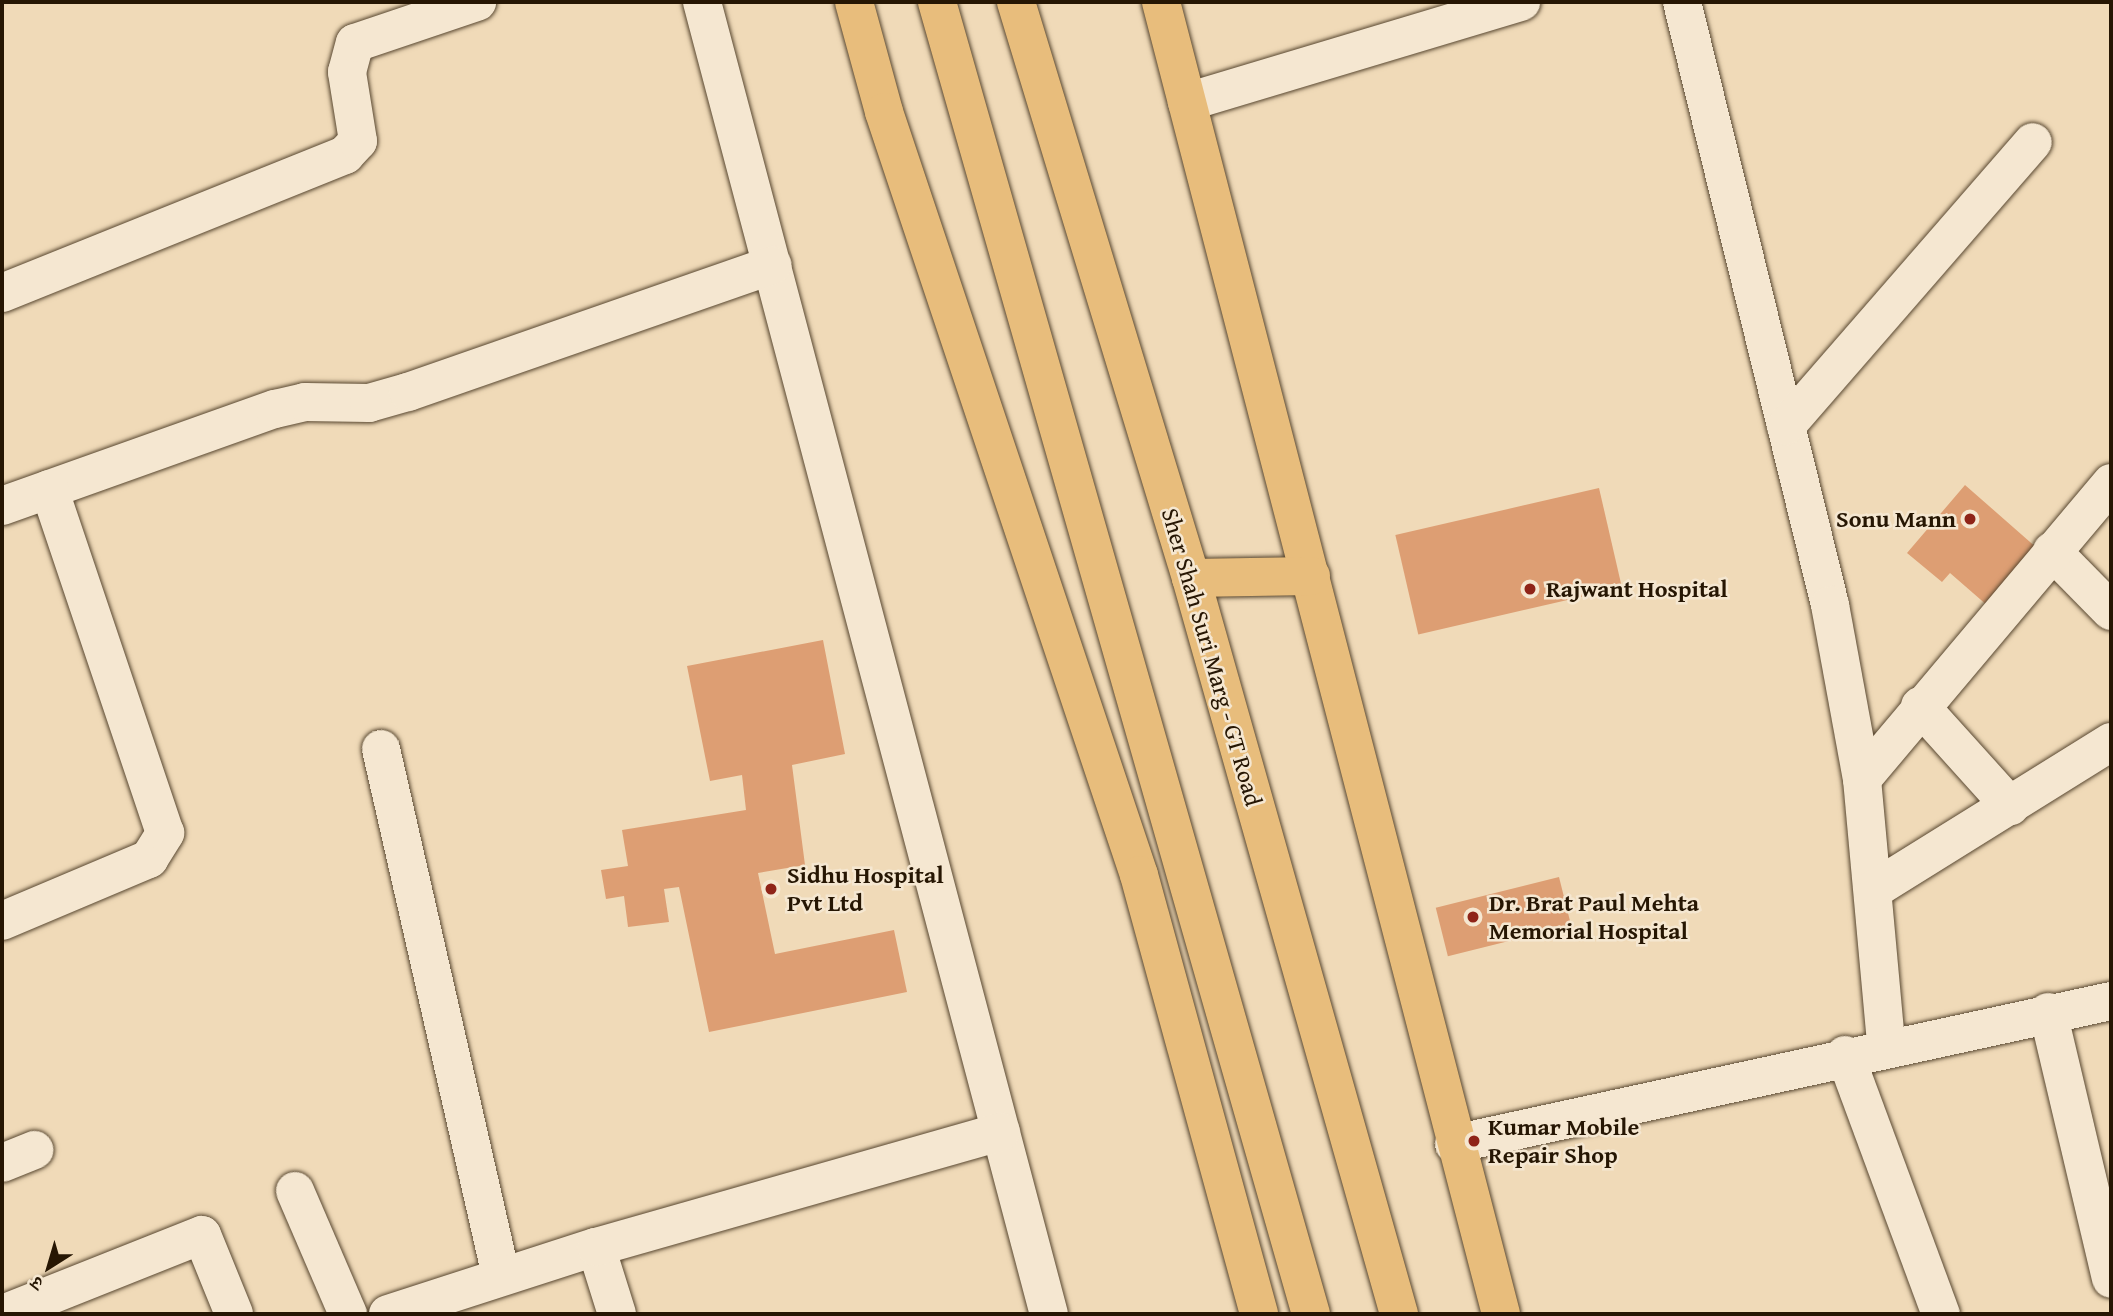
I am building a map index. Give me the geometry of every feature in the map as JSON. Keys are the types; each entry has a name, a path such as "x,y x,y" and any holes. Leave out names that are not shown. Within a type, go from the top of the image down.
{"main road":[{"path":"854,2 884,112 1139,875 1259,1314"},
{"path":"937,2 975,146 1311,1314"},
{"name":"Sher Shah Suri Marg - GT Road","path":"1016,2 1191,578 1399,1314"},
{"path":"1161,2 1330,650 1454,1144 1501,1314"},
{"path":"1191,578 1311,576"}],"street":[{"path":"2,293 345,155 358,141 347,72 355,43 477,2"},
{"path":"702,2 1049,1314"},
{"path":"1187,102 1521,2"},
{"path":"1682,2 1830,605 1862,779 1886,1045"},
{"path":"1786,426 2034,142"},
{"path":"2,506 275,409 305,401 369,403 408,392 772,265"},
{"path":"1862,779 1920,706 2111,484"},
{"path":"2,921 149,859 165,833 49,489"},
{"path":"2052,551 2111,611"},
{"path":"1920,706 2010,806"},
{"path":"1873,890 2111,742"},
{"path":"381,749 500,1276"},
{"path":"1454,1144 1886,1045 2111,1001"},
{"path":"2048,1012 2111,1279"},
{"path":"1845,1055 1941,1314"},
{"path":"388,1314 596,1247 1001,1132"},
{"path":"295,1191 348,1314"},
{"path":"3,1314 202,1235 234,1314"},
{"path":"596,1247 617,1314"}],"building":[{"name":"Sonu Mann","path":"1965,485 2045,555 1996,613 1950,573 1942,582 1907,553"},
{"path":"1599,488 1622,587 1418,634 1395,535"},
{"path":"823,640 845,754 792,765 805,865 758,873 775,954 894,930 907,992 709,1032 679,887 664,889 669,922 628,927 624,896 606,899 601,870 628,866 622,830 746,810 742,775 710,781 687,666"},
{"path":"1559,877 1571,926 1448,956 1436,908"}],"place":[{"name":"Sonu Mann","path":"1970,519"},
{"name":"Rajwant Hospital","path":"1530,589"},
{"name":"Sidhu Hospital Pvt Ltd","path":"771,889"},
{"name":"Dr. Brat Paul Mehta Memorial Hospital","path":"1473,917"},
{"name":"Kumar Mobile Repair Shop","path":"1474,1141"}]}
